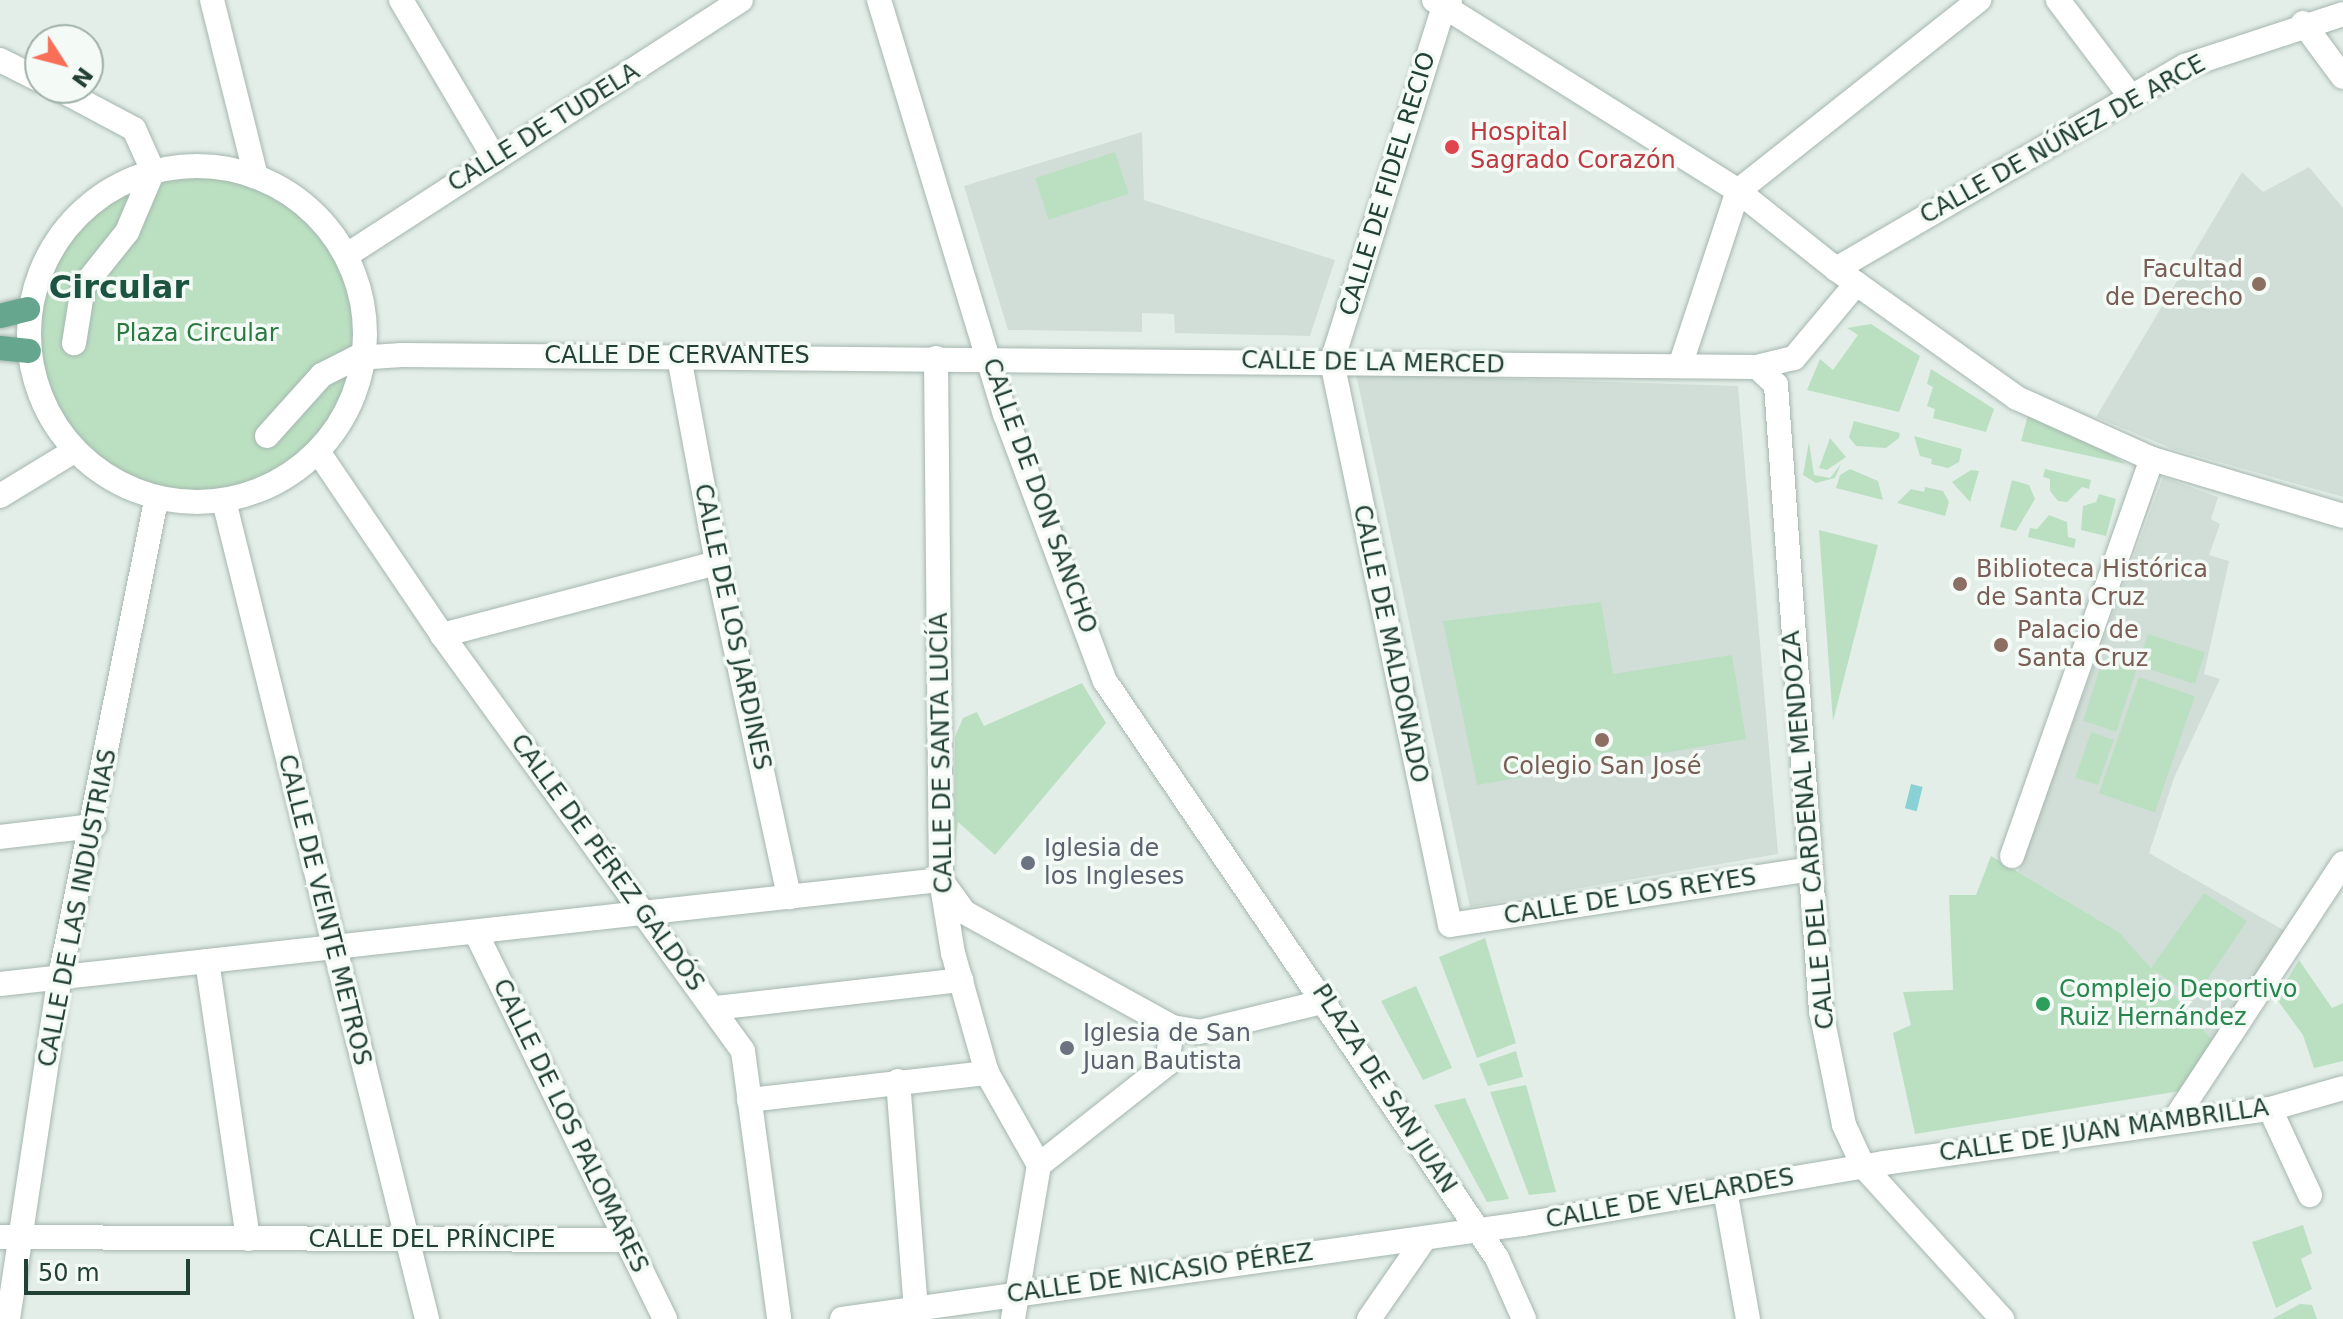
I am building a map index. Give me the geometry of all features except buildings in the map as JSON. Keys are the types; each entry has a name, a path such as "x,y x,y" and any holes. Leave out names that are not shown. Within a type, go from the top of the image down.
{"main road":[{"path":"0,316 28,309"},
{"path":"0,348 29,351"}],"street":[{"path":"212,0 256,177"},
{"path":"401,0 495,159"},
{"name":"CALLE DE TUDELA","path":"347,255 741,0"},
{"name":"CALLE DE DON SANCHO","path":"879,0 989,359 1105,681 1291,948"},
{"path":"1680,366 1738,191 1979,0"},
{"path":"2058,0 2131,97"},
{"path":"1443,2 1582,102 1738,191 1856,284 2017,398 2152,459 2343,516"},
{"name":"CALLE DE FIDEL RECIO","path":"1332,362 1443,2"},
{"name":"CALLE DE NÚÑEZ DE ARCE","path":"1836,269 2185,66 2303,23 2343,14"},
{"path":"2303,23 2343,77"},
{"path":"0,60 24,72"},
{"path":"74,343 83,287 127,232 153,171 134,129 87,104"},
{"path":"197,166 256,177 308,206 347,255 362,299 365,358 349,408 319,453 263,490 224,501 157,498 124,486 74,451 45,407 29,351 28,309 55,243 79,214 108,191 153,171 197,166"},
{"name":"CALLE DE LA MERCED","path":"989,359 1757,367 1794,358 1856,284"},
{"name":"CALLE DE LOS JARDINES","path":"679,357 717,563 789,897"},
{"path":"267,436 287,420 316,380 365,358"},
{"name":"CALLE DE CERVANTES","path":"365,358 989,359"},
{"name":"CALLE DE SANTA LUCÍA","path":"936,358 941,880 953,953 987,1073 1039,1165"},
{"name":"CALLE DE MALDONADO","path":"1332,362 1450,925"},
{"name":"CALLE DEL CARDENAL MENDOZA","path":"1757,367 1776,385 1821,1011 1848,1138 1863,1166 2002,1319"},
{"path":"0,496 74,451"},
{"name":"CALLE DE PÉREZ GALDÓS","path":"319,453 442,635 639,912 715,1008 743,1051 779,1319"},
{"path":"2012,856 2152,459"},
{"name":"CALLE DE LAS INDUSTRIAS","path":"8,1319 12,1237 60,977 94,826 157,498"},
{"name":"CALLE DE VEINTE METROS","path":"224,501 332,948 427,1319"},
{"path":"442,635 717,563"},
{"path":"0,837 94,826"},
{"path":"2175,1119 2343,863"},
{"name":"CALLE DE LOS REYES","path":"1450,925 1810,869"},
{"path":"0,984 941,880 964,912 985,926 1172,1027 1199,1032 1326,1001"},
{"path":"953,953 968,932 985,926"},
{"name":"CALLE DE LOS PALOMARES","path":"476,933 665,1319"},
{"name":"PLAZA DE SAN JUAN","path":"1291,948 1497,1258 1524,1319"},
{"path":"207,961 248,1239"},
{"path":"715,1008 961,980"},
{"path":"1013,1319 1039,1165 1167,1064 1172,1027"},
{"path":"749,1100 987,1073"},
{"path":"898,1081 916,1308"},
{"name":"CALLE DE JUAN MAMBRILLA","path":"1863,1166 2175,1119 2270,1109 2343,1088"},
{"path":"2270,1109 2310,1195"},
{"name":"CALLE DE VELARDES","path":"1478,1231 1863,1166"},
{"path":"1725,1190 1748,1319"},
{"name":"CALLE DE NICASIO PÉREZ","path":"842,1319 1478,1231"},
{"name":"CALLE DEL PRÍNCIPE","path":"12,1237 624,1240"},
{"path":"1369,1319 1425,1238"}],"shaded area":[{"path":"1142,132 1144,200 1335,260 1310,336 1175,333 1174,314 1142,313 1142,332 1008,330 964,186"},
{"name":"Facultad de Derecho","path":"2309,167 2343,208 2343,497 2173,449 2096,417 2242,172 2263,192"},
{"name":"Colegio San José","path":"1356,374 1738,386 1778,854 1470,907"},
{"path":"2163,477 2218,497 2211,519 2220,524 2209,555 2229,561 2204,674 2220,679 2174,778 2149,853 2285,931 2213,1041 2119,932 2018,872"}],"green space":[{"path":"1115,152 1129,194 1049,220 1035,178"},
{"name":"Plaza Circular","path":"197,173 244,180 273,192 311,220 339,258 351,287 358,334 351,381 339,410 311,448 273,476 244,488 197,495 150,488 121,476 83,448 55,410 43,381 36,334 43,287 55,258 83,220 121,192 150,180"},
{"path":"1871,324 1920,356 1899,412 1807,390 1820,359 1833,370 1858,335 1847,328"},
{"path":"1931,369 1994,409 1986,432 1933,418 1935,409 1927,406 1933,387 1927,384"},
{"path":"2028,415 2108,452 2126,464 2021,441"},
{"path":"1854,421 1900,433 1899,438 1886,448 1856,446 1849,437"},
{"path":"1914,436 1962,449 1959,462 1948,468 1931,464 1932,459 1920,456"},
{"path":"1830,438 1846,457 1827,470 1819,468"},
{"path":"1809,442 1814,475 1830,478 1841,464 1835,478 1816,483 1803,475"},
{"path":"1850,469 1878,481 1883,500 1836,488 1840,475"},
{"path":"2045,469 2091,480 2089,489 2082,487 2067,502 2058,501 2050,491 2050,479 2043,477"},
{"path":"1971,470 1979,471 1970,502 1952,482"},
{"path":"2012,480 2029,485 2035,499 2016,531 2000,527"},
{"path":"1925,487 1943,491 1949,502 1945,516 1897,503 1911,489 1924,492"},
{"path":"2099,494 2116,499 2106,536 2081,530 2083,506 2096,502"},
{"path":"2049,515 2067,522 2068,537 2076,539 2074,548 2028,537 2030,528 2037,529"},
{"path":"1819,530 1878,545 1833,721"},
{"path":"1601,602 1613,674 1732,655 1746,739 1477,785 1443,621"},
{"path":"2148,634 2205,653 2195,684 2138,665"},
{"path":"2103,659 2136,670 2116,732 2083,721"},
{"path":"2139,677 2195,696 2155,813 2099,793"},
{"path":"1082,683 1106,723 995,855 958,822 954,854 955,737 963,718 977,712 984,726"},
{"path":"2091,732 2114,740 2098,785 2075,777"},
{"name":"Complejo Deportivo Ruiz Hernández","path":"1991,856 2119,932 2151,968 2204,893 2247,921 2195,998 2152,969 2213,1041 2180,1091 1915,1134 1893,1033 1911,1025 1903,992 1953,990 1949,895 1976,895"},
{"path":"1485,938 1516,1043 1477,1058 1439,957"},
{"path":"2299,960 2332,1008 2343,1003 2343,1061 2314,1068 2303,1035 2276,998"},
{"path":"1416,986 1452,1068 1423,1080 1381,1001"},
{"path":"1516,1051 1523,1077 1488,1086 1479,1064"},
{"path":"1526,1085 1556,1192 1529,1195 1490,1092"},
{"path":"1465,1098 1509,1199 1487,1202 1434,1105"},
{"path":"2303,1225 2312,1253 2301,1259 2312,1289 2276,1308 2252,1242"},
{"path":"2300,1304 2312,1305 2317,1319 2272,1319"}],"water":[{"path":"1911,784 1923,787 1917,811 1905,808"}],"place":[{"name":"Hospital Sagrado Corazón","path":"1452,147"},
{"name":"Facultad de Derecho","path":"2259,284"},
{"name":"Biblioteca Histórica de Santa Cruz","path":"1960,584"},
{"name":"Palacio de Santa Cruz","path":"2001,645"},
{"name":"Colegio San José","path":"1602,740"},
{"name":"Iglesia de los Ingleses","path":"1028,863"},
{"name":"Complejo Deportivo Ruiz Hernández","path":"2043,1004"},
{"name":"Iglesia de San Juan Bautista","path":"1067,1048"}],"district":[{"name":"Circular","path":"119,287"}]}
